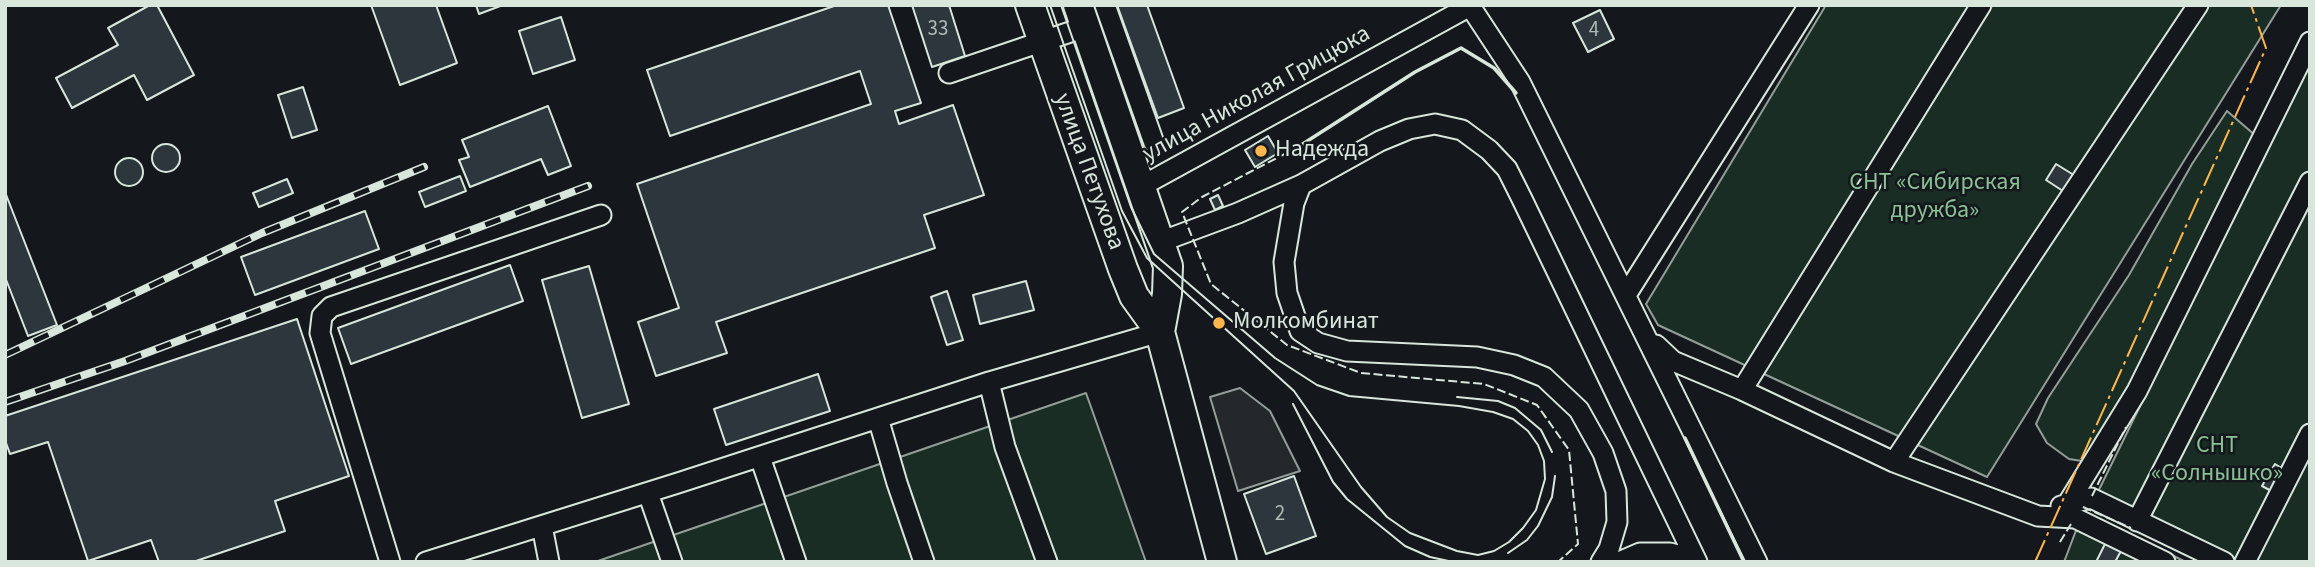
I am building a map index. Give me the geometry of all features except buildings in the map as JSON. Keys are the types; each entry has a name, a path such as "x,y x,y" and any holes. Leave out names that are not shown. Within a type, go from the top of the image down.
{"highway":[{"name":"улица Петухова","path":"1030,5 1126,278 1134,296 1160,332 1222,562"},
{"name":"улица Петухова","path":"1081,16 1116,79 1140,187 1168,266 1160,332"}],"street":[{"path":"1105,5 1116,79 1154,143"},
{"path":"1626,295 1809,5"},
{"path":"1742,390 1981,5"},
{"path":"1894,462 2198,5"},
{"path":"1471,6 1520,82 1758,562"},
{"name":"улица Николая Грицюка","path":"1140,187 1471,6"},
{"path":"949,73 1042,41 1081,16"},
{"path":"2068,503 2137,391 2310,42"},
{"path":"1160,242 1238,213 1301,185 1380,141 1409,129 1434,124 1462,130 1489,150 1507,169 1696,561"},
{"path":"2137,521 2310,182"},
{"path":"1301,185 1294,203 1284,262 1287,293 1300,331 1318,343 1347,351 1477,357 1514,365 1544,377 1578,410 1603,453 1616,491 1617,522 1609,549 1601,562"},
{"path":"390,562 320,332 322,316 331,307 601,215"},
{"path":"426,562 989,382 1160,332"},
{"path":"1647,338 1673,361 1742,390 1894,462 2038,516 2075,518 2161,561"},
{"path":"989,382 1005,447 1047,562"},
{"path":"878,418 924,562"},
{"path":"2245,562 2310,434"},
{"path":"760,457 796,562"},
{"path":"648,493 672,562"},
{"path":"2038,516 2068,503 2091,498 2224,562"},
{"path":"542,526 550,562"},
{"path":"1619,562 1640,553 1670,553 1696,561"}],"green space":[{"name":"СНТ «Сибирская дружба»","path":"1826,5 2281,5 1987,477 1658,325 1646,304"},
{"name":"СНТ «Солнышко»","path":"2310,60 2310,562 2216,562 2091,506"},
{"path":"2227,111 2256,136 2129,392 2082,461 2069,459 2047,443 2036,424 2048,398 2129,275 2192,164"},
{"path":"1086,393 1146,562 595,562"},
{"path":"2085,513 2186,562 2064,562"}],"shaded area":[{"path":"1240,388 1270,411 1300,471 1238,491 1210,397"}],"tram line":[{"path":"1050,5 1122,211 1147,258 1294,391 1361,487 1387,517 1410,533 1457,551 1478,555 1494,551 1509,542 1536,510 1545,479 1544,461 1538,445 1528,431 1513,419 1493,412 1459,406 1349,396 1317,385 1275,358 1154,254 1131,207 1061,5"},
{"path":"1457,397 1498,401 1515,408 1541,430 1552,452"},
{"path":"1293,404 1333,482 1347,499 1405,546 1430,557 1453,562"},
{"path":"1508,553 1527,540 1538,526 1552,497 1555,476"}],"railway":[{"path":"5,355 262,233 424,167"},
{"path":"5,402 125,361 588,186"}],"fence":[{"path":"1298,147 1202,197 1182,212 1211,284 1287,345 1361,373 1484,384 1537,405 1569,450 1578,544 1558,562"},
{"path":"2092,496 2126,427"},
{"path":"2083,507 2131,528"},
{"path":"2060,542 2071,524"}],"wall":[{"path":"1298,147 1415,72 1461,48 1494,68 1516,93"},
{"path":"1685,438 1744,562"}],"power":[{"path":"2035,562 2266,48 2251,5"}],"place":[{"name":"Надежда","path":"1261,151"},
{"name":"Молкомбинат","path":"1219,323"}]}
